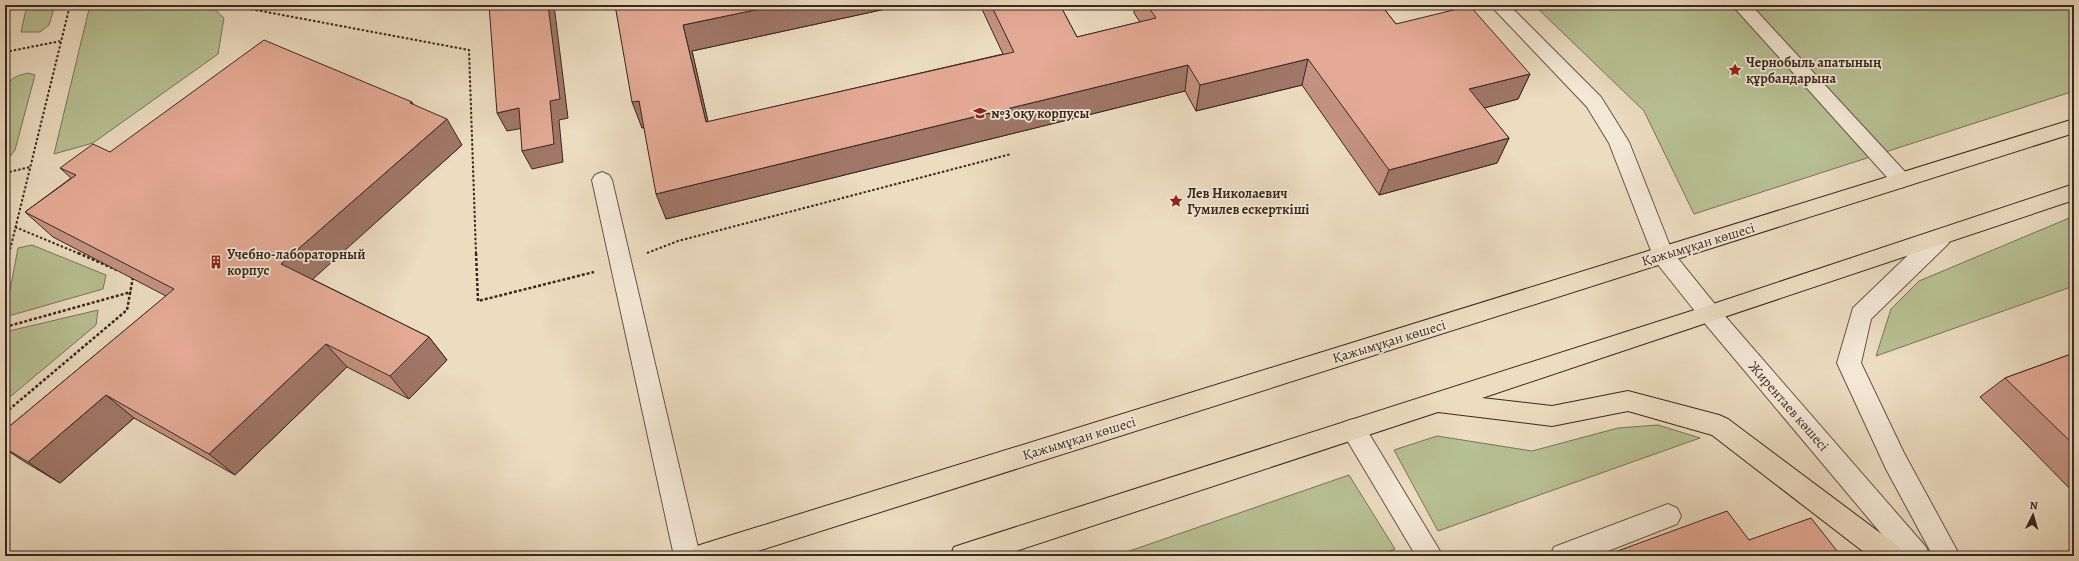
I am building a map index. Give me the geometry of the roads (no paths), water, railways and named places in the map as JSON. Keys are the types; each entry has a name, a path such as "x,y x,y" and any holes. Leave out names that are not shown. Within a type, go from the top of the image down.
{"main road":[{"name":"Қажымұқан көшесі","path":"703,556 2074,126"},
{"path":"963,556 1710,314 2074,192"},
{"path":"1436,403 1552,416 1628,401 1719,426 1890,556"}],"street":[{"name":"Жирентаев көшесі","path":"1499,5 1594,102 1619,142 1663,255 1710,314 1917,556"},
{"path":"1741,5 1901,180"},
{"path":"602,180 687,556"},
{"path":"1940,238 1861,315 1849,363 1895,461 1947,556"},
{"path":"1353,430 1430,556"},
{"path":"1563,556 1668,516"}],"place":[{"name":"Чернобыль апатының құрбандарына","path":"1735,70"},
{"name":"№3 оқу корпусы","path":"980,113"},
{"name":"Лев Николаевич Гумилев ескерткіші","path":"1176,201"},
{"name":"Учебно-лабораторный корпус","path":"216,262"}]}
